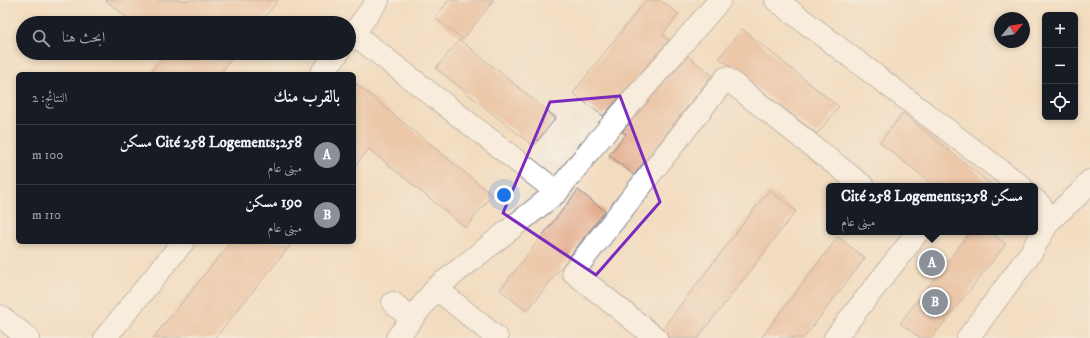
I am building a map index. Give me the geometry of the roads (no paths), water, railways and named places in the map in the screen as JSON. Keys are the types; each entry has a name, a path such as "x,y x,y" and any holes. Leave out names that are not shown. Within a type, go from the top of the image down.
{"street":[{"path":"356,31 378,0"},
{"path":"396,338 436,288 557,192 590,150 720,0"},
{"path":"776,0 1017,183"},
{"path":"356,40 557,192"},
{"path":"323,72 332,60"},
{"path":"656,338 573,272 726,78 859,183"},
{"path":"968,338 1032,250 1049,221 1080,193 1090,181"},
{"path":"1038,203 1049,221"},
{"path":"835,338 916,235"},
{"path":"105,338 181,244"},
{"path":"436,288 497,338"},
{"path":"393,303 412,319"},
{"path":"0,316 28,338"}],"place":[{"name":"Cité 258 Logements;258 مسكن","path":"932,263"},
{"name":"190 مسكن","path":"935,302"}]}
